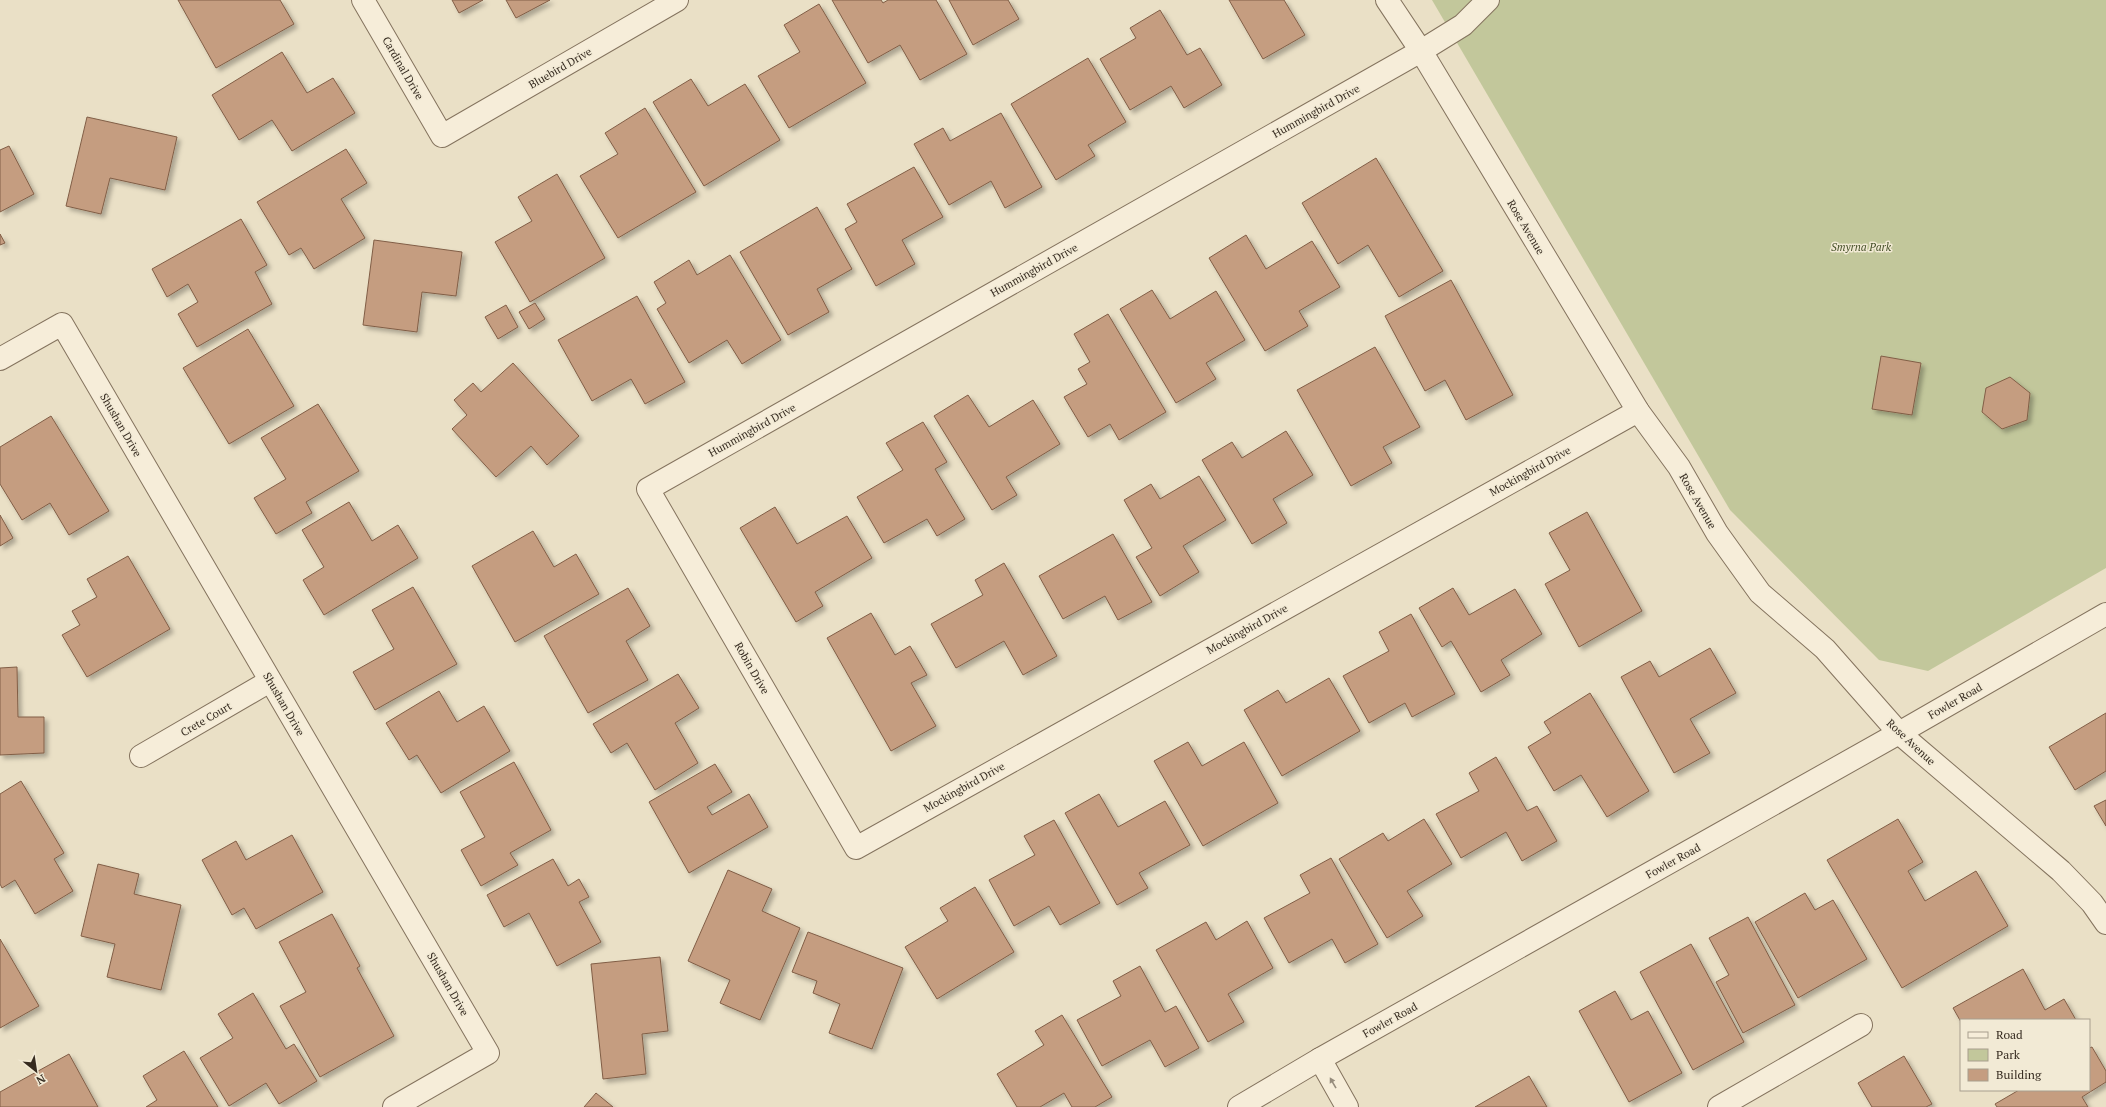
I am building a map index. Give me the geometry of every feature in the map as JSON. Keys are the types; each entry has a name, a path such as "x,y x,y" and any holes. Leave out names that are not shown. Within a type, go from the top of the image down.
{"street":[{"name":"Cardinal Drive","path":"363,0 442,136"},
{"name":"Bluebird Drive","path":"442,136 677,0"},
{"name":"Rose Avenue","path":"1387,0 1421,52 1638,411 1679,467 1717,533 1760,593 1825,649 1899,733 2061,872 2092,903 2106,923"},
{"name":"Hummingbird Drive","path":"648,489 1421,52 1463,25 1488,0"},
{"name":"Shushan Drive","path":"0,359 62,324 488,1053 394,1107"},
{"name":"Mockingbird Drive","path":"856,848 1638,411"},
{"name":"Robin Drive","path":"648,489 856,848"},
{"name":"Fowler Road","path":"1239,1107 1267,1100 1320,1059 1899,733 2106,614"},
{"name":"Crete Court","path":"141,756 270,681"},
{"path":"1719,1107 1861,1025"},
{"path":"1320,1059 1347,1107"}],"green space":[{"name":"Smyrna Park","path":"1432,0 2106,0 2106,568 1928,671 1879,660 1730,510"}],"building":[{"path":"178,0 280,0 294,24 216,68"},
{"path":"452,0 483,0 459,13"},
{"path":"506,0 550,0 516,18"},
{"path":"832,0 881,0 883,3 888,0 936,0 967,54 920,80 900,45 868,63"},
{"path":"949,0 1008,0 1019,19 973,45"},
{"path":"1229,0 1284,0 1305,35 1263,59"},
{"path":"819,4 866,83 789,128 758,76 800,52 784,25"},
{"path":"1160,10 1187,55 1200,48 1222,85 1184,108 1171,86 1130,110 1100,59 1136,38 1130,28"},
{"path":"282,52 307,93 333,78 355,113 292,151 272,120 239,140 212,95"},
{"path":"1088,58 1126,122 1088,145 1095,156 1056,180 1011,104"},
{"path":"691,79 708,106 745,84 780,140 704,186 653,102"},
{"path":"645,108 696,192 618,238 580,176 618,154 605,133"},
{"path":"1001,113 1042,187 1005,208 991,181 949,205 914,144 943,128 950,141"},
{"path":"87,117 177,137 165,190 110,178 101,214 66,206"},
{"path":"9,146 34,194 0,212 0,150"},
{"path":"346,149 367,183 341,199 365,238 314,269 301,248 289,255 257,202"},
{"path":"1376,158 1443,271 1399,297 1368,245 1338,264 1302,203"},
{"path":"914,167 943,217 902,240 915,264 876,286 845,229 857,222 847,204"},
{"path":"557,174 605,258 530,302 495,242 532,221 518,197"},
{"path":"817,207 852,269 817,289 829,312 788,335 740,252"},
{"path":"241,219 267,265 255,272 272,304 197,347 178,314 198,302 188,284 167,297 152,269"},
{"path":"0,234 5,243 0,245"},
{"path":"1246,235 1266,269 1312,241 1340,287 1299,311 1308,326 1265,351 1209,258"},
{"path":"374,240 462,252 456,296 422,292 417,332 363,325"},
{"path":"730,255 781,340 742,364 727,340 689,363 657,309 666,303 654,282 689,260 697,275"},
{"path":"1451,280 1513,395 1466,420 1445,380 1425,391 1385,316"},
{"path":"1152,290 1170,319 1216,291 1245,340 1206,363 1216,379 1176,403 1120,309"},
{"path":"637,296 685,382 645,404 631,379 592,401 558,340"},
{"path":"535,303 545,319 529,329 519,312"},
{"path":"506,305 518,327 498,339 485,317"},
{"path":"1108,314 1166,412 1119,440 1110,424 1088,437 1064,397 1087,384 1078,369 1090,362 1074,334"},
{"path":"248,329 294,406 229,444 183,368"},
{"path":"1375,347 1420,427 1383,447 1392,463 1351,486 1297,390"},
{"path":"1881,356 1921,363 1912,415 1872,409"},
{"path":"513,363 579,436 547,465 531,446 496,477 452,429 467,415 454,400 473,383 481,392"},
{"path":"2010,377 2030,393 2027,420 2002,429 1982,412 1986,388"},
{"path":"968,395 989,427 1033,400 1060,444 1006,477 1017,495 992,510 934,416"},
{"path":"318,404 359,471 306,502 312,513 276,534 254,498 286,479 261,438"},
{"path":"51,416 109,511 69,535 50,503 22,520 0,484 0,447"},
{"path":"923,422 947,462 935,469 965,519 937,536 927,519 884,543 857,497 903,470 886,443"},
{"path":"1286,431 1313,475 1273,499 1287,523 1252,544 1202,460 1232,442 1242,458"},
{"path":"1199,476 1226,520 1183,546 1199,572 1160,596 1136,557 1152,548 1124,500 1151,484 1160,499"},
{"path":"349,502 372,541 398,525 418,558 324,615 303,580 324,567 302,530"},
{"path":"775,507 797,544 847,516 872,558 815,592 823,606 796,622 740,528"},
{"path":"1587,512 1642,611 1579,647 1545,584 1570,570 1549,533"},
{"path":"0,515 13,538 0,546"},
{"path":"533,531 554,567 576,554 599,594 515,642 472,566"},
{"path":"1113,534 1152,602 1118,620 1105,596 1063,619 1039,576"},
{"path":"128,556 170,629 87,677 62,635 80,625 72,611 97,597 87,579"},
{"path":"1004,563 1057,656 1023,675 1004,641 956,668 931,624 983,595 975,580"},
{"path":"413,587 457,664 375,710 353,672 394,649 372,610"},
{"path":"628,588 650,626 626,641 648,680 588,713 544,636"},
{"path":"1453,588 1469,615 1515,589 1542,634 1501,660 1510,675 1481,692 1451,641 1442,647 1419,608"},
{"path":"871,613 895,655 910,646 927,675 911,683 936,726 891,751 827,638"},
{"path":"1411,614 1455,694 1412,717 1405,703 1369,723 1343,676 1389,651 1379,632"},
{"path":"1710,648 1736,693 1690,719 1710,753 1674,773 1621,677 1650,661 1659,677"},
{"path":"17,667 18,717 44,717 44,753 0,755 0,668"},
{"path":"678,674 699,708 675,723 698,763 655,790 627,743 611,753 593,724"},
{"path":"1329,678 1360,731 1282,776 1244,710 1278,690 1286,703"},
{"path":"439,691 457,722 484,706 510,751 441,793 417,755 409,760 386,723"},
{"path":"1590,693 1649,791 1607,817 1581,775 1554,791 1528,747 1551,733 1544,722"},
{"path":"2106,713 2106,771 2075,790 2049,747"},
{"path":"1188,742 1202,766 1244,742 1278,803 1203,846 1154,761"},
{"path":"1496,757 1527,811 1537,806 1557,841 1522,861 1506,832 1461,858 1436,814 1479,791 1469,773"},
{"path":"514,762 551,830 510,853 518,865 481,886 461,850 485,837 460,792"},
{"path":"715,764 732,792 707,807 712,815 749,794 768,827 689,873 649,802"},
{"path":"21,781 64,853 54,859 73,891 35,914 15,880 2,888 0,884 0,794"},
{"path":"1099,794 1118,827 1165,801 1190,845 1139,873 1148,888 1117,905 1065,813"},
{"path":"2106,800 2106,826 2094,806"},
{"path":"1424,819 1452,864 1407,891 1423,916 1387,938 1339,859 1383,833 1388,841"},
{"path":"1898,819 1923,862 1908,871 1925,901 1976,871 2008,926 1902,988 1827,860"},
{"path":"1054,820 1100,903 1060,925 1049,906 1014,926 989,880 1035,855 1024,836"},
{"path":"292,835 323,892 256,929 244,908 232,915 202,860 236,841 246,860"},
{"path":"1331,858 1378,944 1345,963 1332,939 1289,963 1264,918 1310,893 1300,875"},
{"path":"553,859 568,886 579,879 589,897 579,902 601,942 557,966 529,913 504,927 487,895"},
{"path":"98,864 139,874 134,894 181,905 161,990 107,977 115,944 81,936"},
{"path":"728,870 772,889 762,911 800,928 760,1020 720,1003 730,980 688,961"},
{"path":"975,887 1014,952 937,999 905,947 948,921 940,908"},
{"path":"1805,893 1815,910 1833,900 1867,959 1798,998 1755,922"},
{"path":"332,914 360,966 357,968 394,1036 320,1077 280,1006 306,992 279,942"},
{"path":"1748,917 1795,1005 1743,1033 1716,982 1729,975 1709,938"},
{"path":"1247,921 1273,968 1228,994 1244,1022 1208,1042 1156,950 1206,922 1216,940"},
{"path":"808,932 903,968 872,1049 829,1033 840,1004 813,993 817,981 792,972"},
{"path":"0,939 39,1006 0,1028"},
{"path":"1691,944 1744,1042 1693,1070 1640,972"},
{"path":"660,957 668,1031 642,1034 646,1074 603,1079 591,964"},
{"path":"1140,966 1165,1012 1176,1006 1199,1048 1165,1067 1150,1040 1102,1066 1077,1020 1121,996 1113,981"},
{"path":"2023,969 2045,1010 2064,999 2075,1019 1960,1019 1960,1020 1953,1008"},
{"path":"1615,991 1631,1020 1648,1011 1682,1073 1629,1102 1579,1011"},
{"path":"253,993 286,1049 294,1044 317,1081 279,1104 266,1083 229,1106 200,1058 233,1038 218,1014"},
{"path":"1062,1015 1112,1097 1095,1107 1072,1107 1064,1093 1040,1107 1017,1107 997,1074 1044,1045 1035,1031"},
{"path":"2092,1047 2106,1071 2106,1082 2082,1097 2088,1107 1997,1107 1995,1104 2017,1091 2090,1091 2090,1048"},
{"path":"184,1051 218,1107 146,1107 157,1100 143,1076"},
{"path":"69,1054 98,1107 0,1107 0,1092"},
{"path":"1904,1056 1932,1104 1926,1107 1872,1107 1858,1083"},
{"path":"1529,1076 1547,1107 1475,1107"},
{"path":"596,1093 613,1107 584,1107"}]}
